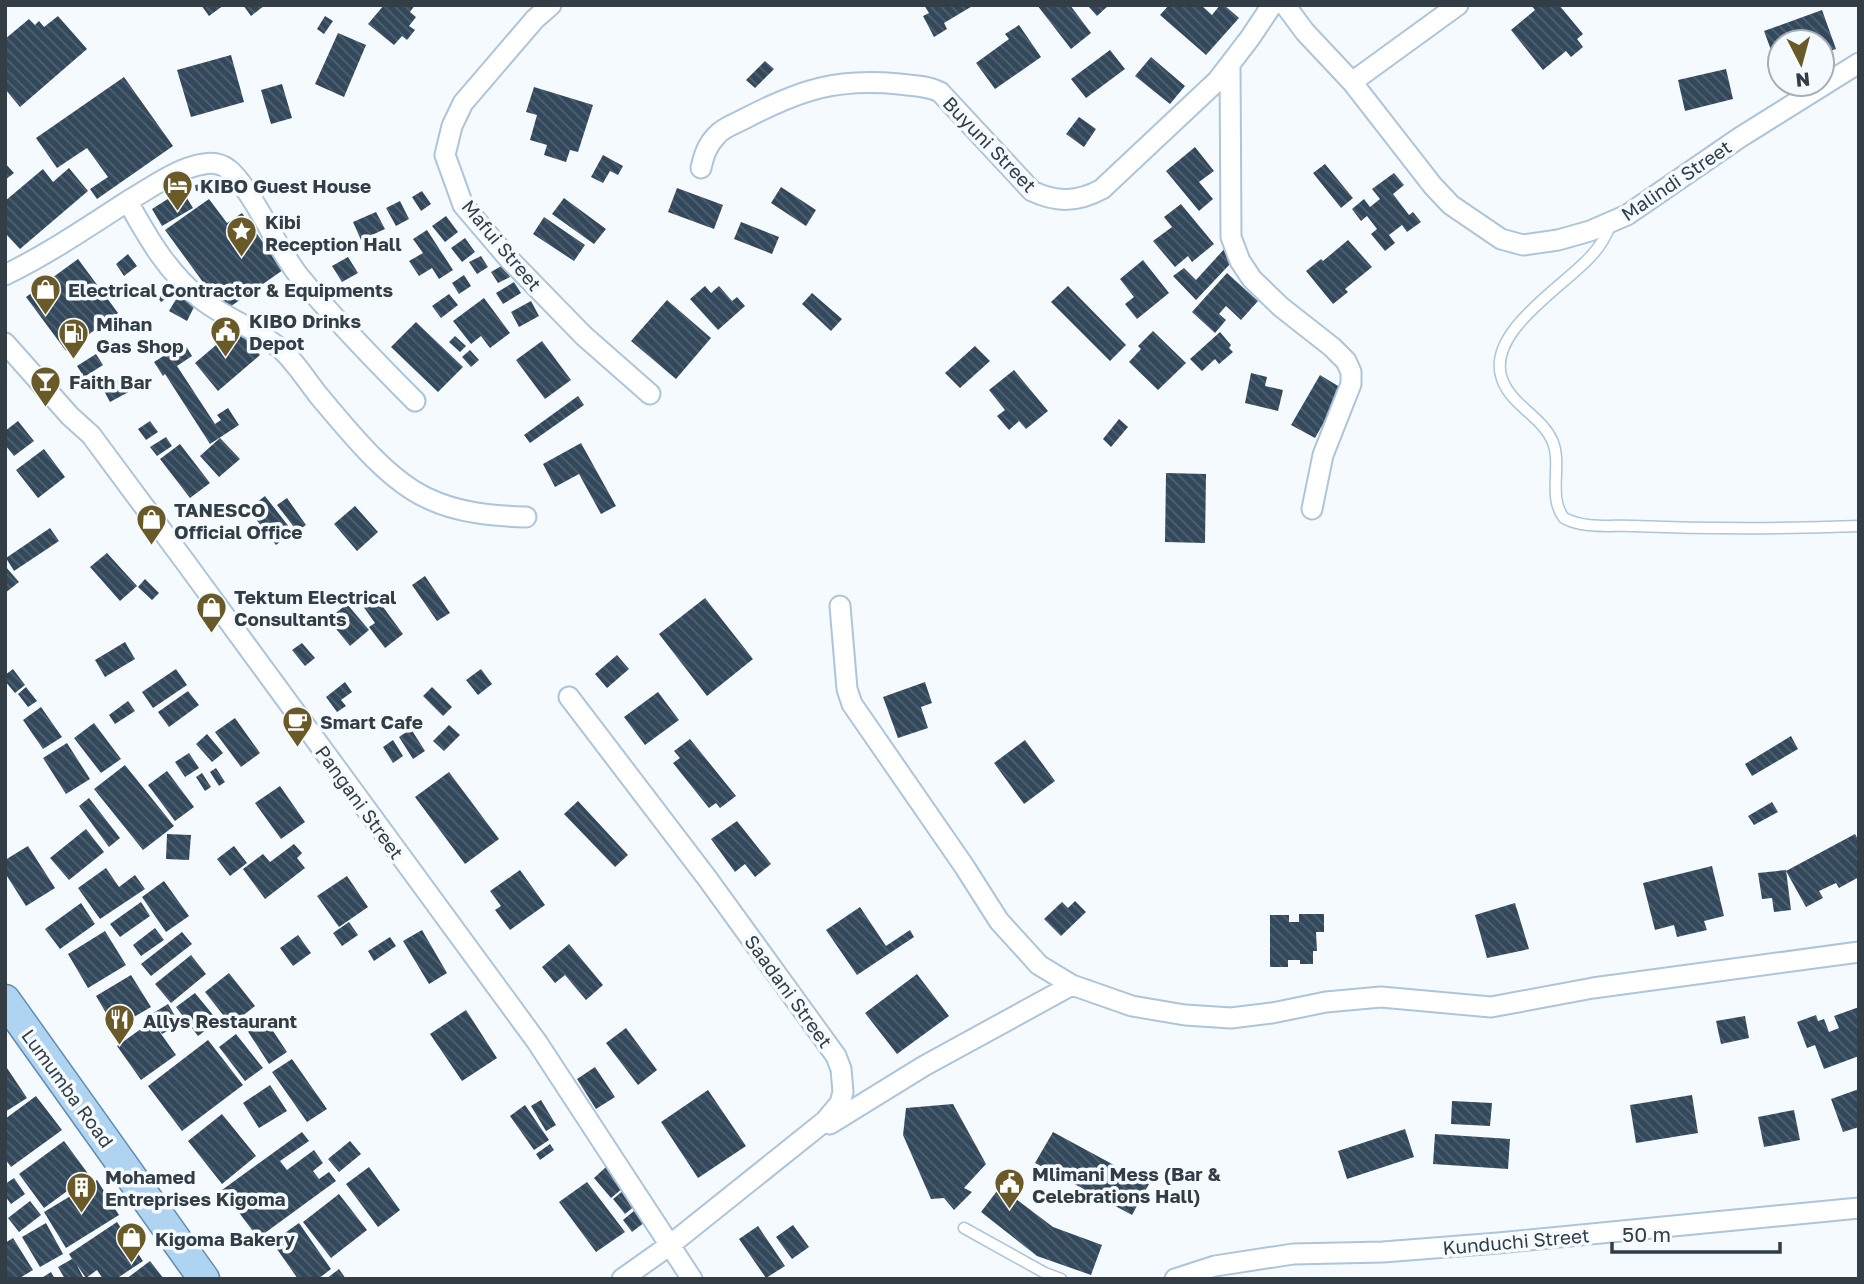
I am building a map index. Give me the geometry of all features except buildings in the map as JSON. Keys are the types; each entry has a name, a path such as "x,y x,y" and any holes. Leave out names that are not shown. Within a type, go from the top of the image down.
{"main road":[{"name":"Lumumba Road","path":"5,1000 204,1279"}],"street":[{"name":"Mafui Street","path":"551,5 526,28 463,103 452,126 445,155 463,205 509,259 584,336 650,394"},
{"name":"Buyuni Street","path":"701,168 705,153 719,132 795,95 828,85 862,82 892,84 931,88 940,92 1032,191 1056,199 1078,199 1102,189 1217,81 1251,38 1272,5"},
{"name":"Malindi Street","path":"1285,5 1305,32 1352,82 1433,186 1451,205 1501,239 1523,245 1558,240 1627,215 1802,96 1859,62"},
{"path":"1352,82 1458,5"},
{"path":"1230,65 1231,237 1240,261 1252,279 1281,307 1332,346 1346,361 1351,372 1351,384 1323,455 1312,509"},
{"path":"5,275 40,258 184,169 205,163 220,163 233,173 247,191 298,274 415,401"},
{"path":"128,202 165,263 184,284 203,300 255,330 283,351 349,430 397,479 427,498 458,508 489,515 526,517"},
{"name":"Pangani Street","path":"5,343 70,416 91,435 186,563 537,1042 692,1279"},
{"path":"840,606 847,689 852,704 999,921 1040,965 1072,985 1132,1006 1185,1015 1231,1018 1326,1002 1381,997 1491,1007 1593,988 1859,952"},
{"name":"Saadani Street","path":"569,697 707,878 836,1056 843,1081 840,1103 802,1142 622,1279"},
{"path":"802,1142 923,1066 1072,985"},
{"name":"Kunduchi Street","path":"1175,1279 1215,1266 1293,1254 1383,1252 1498,1243 1859,1208"}],"lane":[{"path":"1612,222 1591,256 1530,312 1500,353 1502,379 1511,396 1547,431 1555,447 1560,513 1570,521 1599,525 1761,529 1859,526"},
{"path":"964,1228 1045,1273 1061,1279"}],"place":[{"name":"KIBO Guest House","path":"177,212"},
{"name":"Kibi Reception Hall","path":"242,259"},
{"name":"Electrical Contractor & Equipments","path":"45,316"},
{"name":"KIBO Drinks Depot","path":"226,358"},
{"name":"Mihan Gas Shop","path":"73,361"},
{"name":"Faith Bar","path":"46,408"},
{"name":"TANESCO Official Office","path":"151,547"},
{"name":"Tektum Electrical Consultants","path":"211,634"},
{"name":"Smart Cafe","path":"297,748"},
{"name":"Allys Restaurant","path":"120,1047"},
{"name":"Mlimani Mess (Bar & Celebrations Hall)","path":"1009,1211"},
{"name":"Mohamed Entreprises Kigoma","path":"82,1214"},
{"name":"Kigoma Bakery","path":"132,1265"}]}
